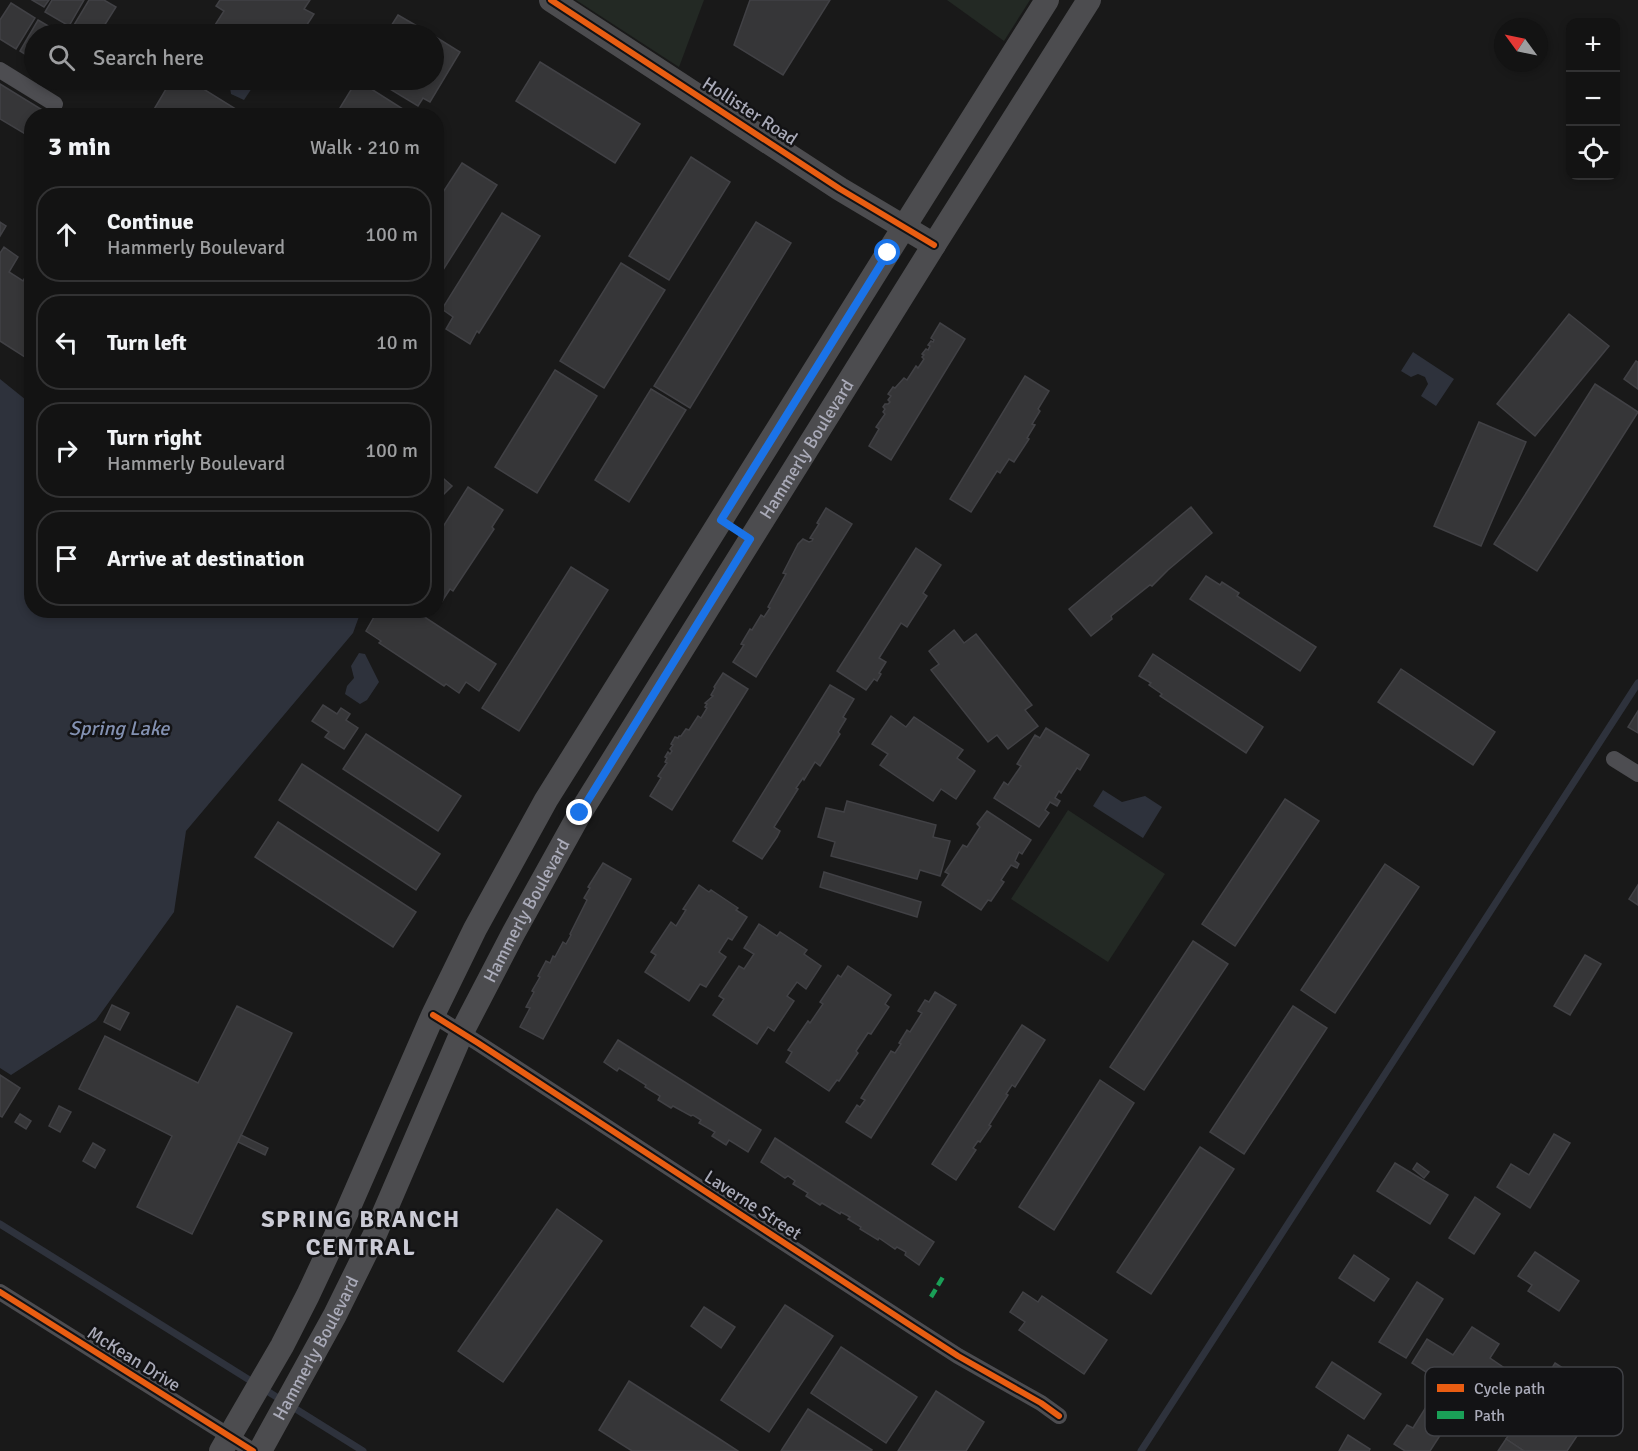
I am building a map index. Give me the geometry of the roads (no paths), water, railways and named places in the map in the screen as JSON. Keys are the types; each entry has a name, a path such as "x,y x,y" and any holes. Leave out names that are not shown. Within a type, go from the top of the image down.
{"main road":[{"name":"Hollister Road","path":"552,0 840,189 934,245"},
{"name":"Hammerly Boulevard","path":"225,1444 282,1346 346,1214 433,1015 475,929 546,800 1047,0"},
{"name":"Hammerly Boulevard","path":"265,1441 336,1315 375,1234 462,1032 580,813 1089,0"},
{"path":"721,520 750,539"},
{"path":"546,800 580,813"}],"street":[{"path":"0,70 24,85"},
{"path":"32,90 55,104"},
{"path":"1614,759 1638,774"},
{"name":"Laverne Street","path":"433,1015 958,1356 1041,1403 1059,1416"},
{"name":"McKean Drive","path":"0,1292 225,1444 253,1451"}],"water":[{"path":"230,90 251,90 244,100 231,94"},
{"path":"1413,352 1454,379 1436,406 1421,396 1428,384 1425,377 1418,374 1411,377 1401,371"},
{"name":"Spring Lake","path":"0,379 24,398 24,618 358,618 353,633 186,831 174,912 96,1020 11,1075 0,1068"},
{"path":"359,653 365,654 379,682 367,700 360,704 345,694 347,686 354,678 351,666"},
{"path":"1103,790 1122,802 1145,796 1162,807 1143,838 1093,806"}],"waterway":[{"path":"1141,1451 1638,683"},
{"path":"0,1224 363,1451"}],"district":[{"name":"SPRING BRANCH CENTRAL","path":"361,1233"}]}
